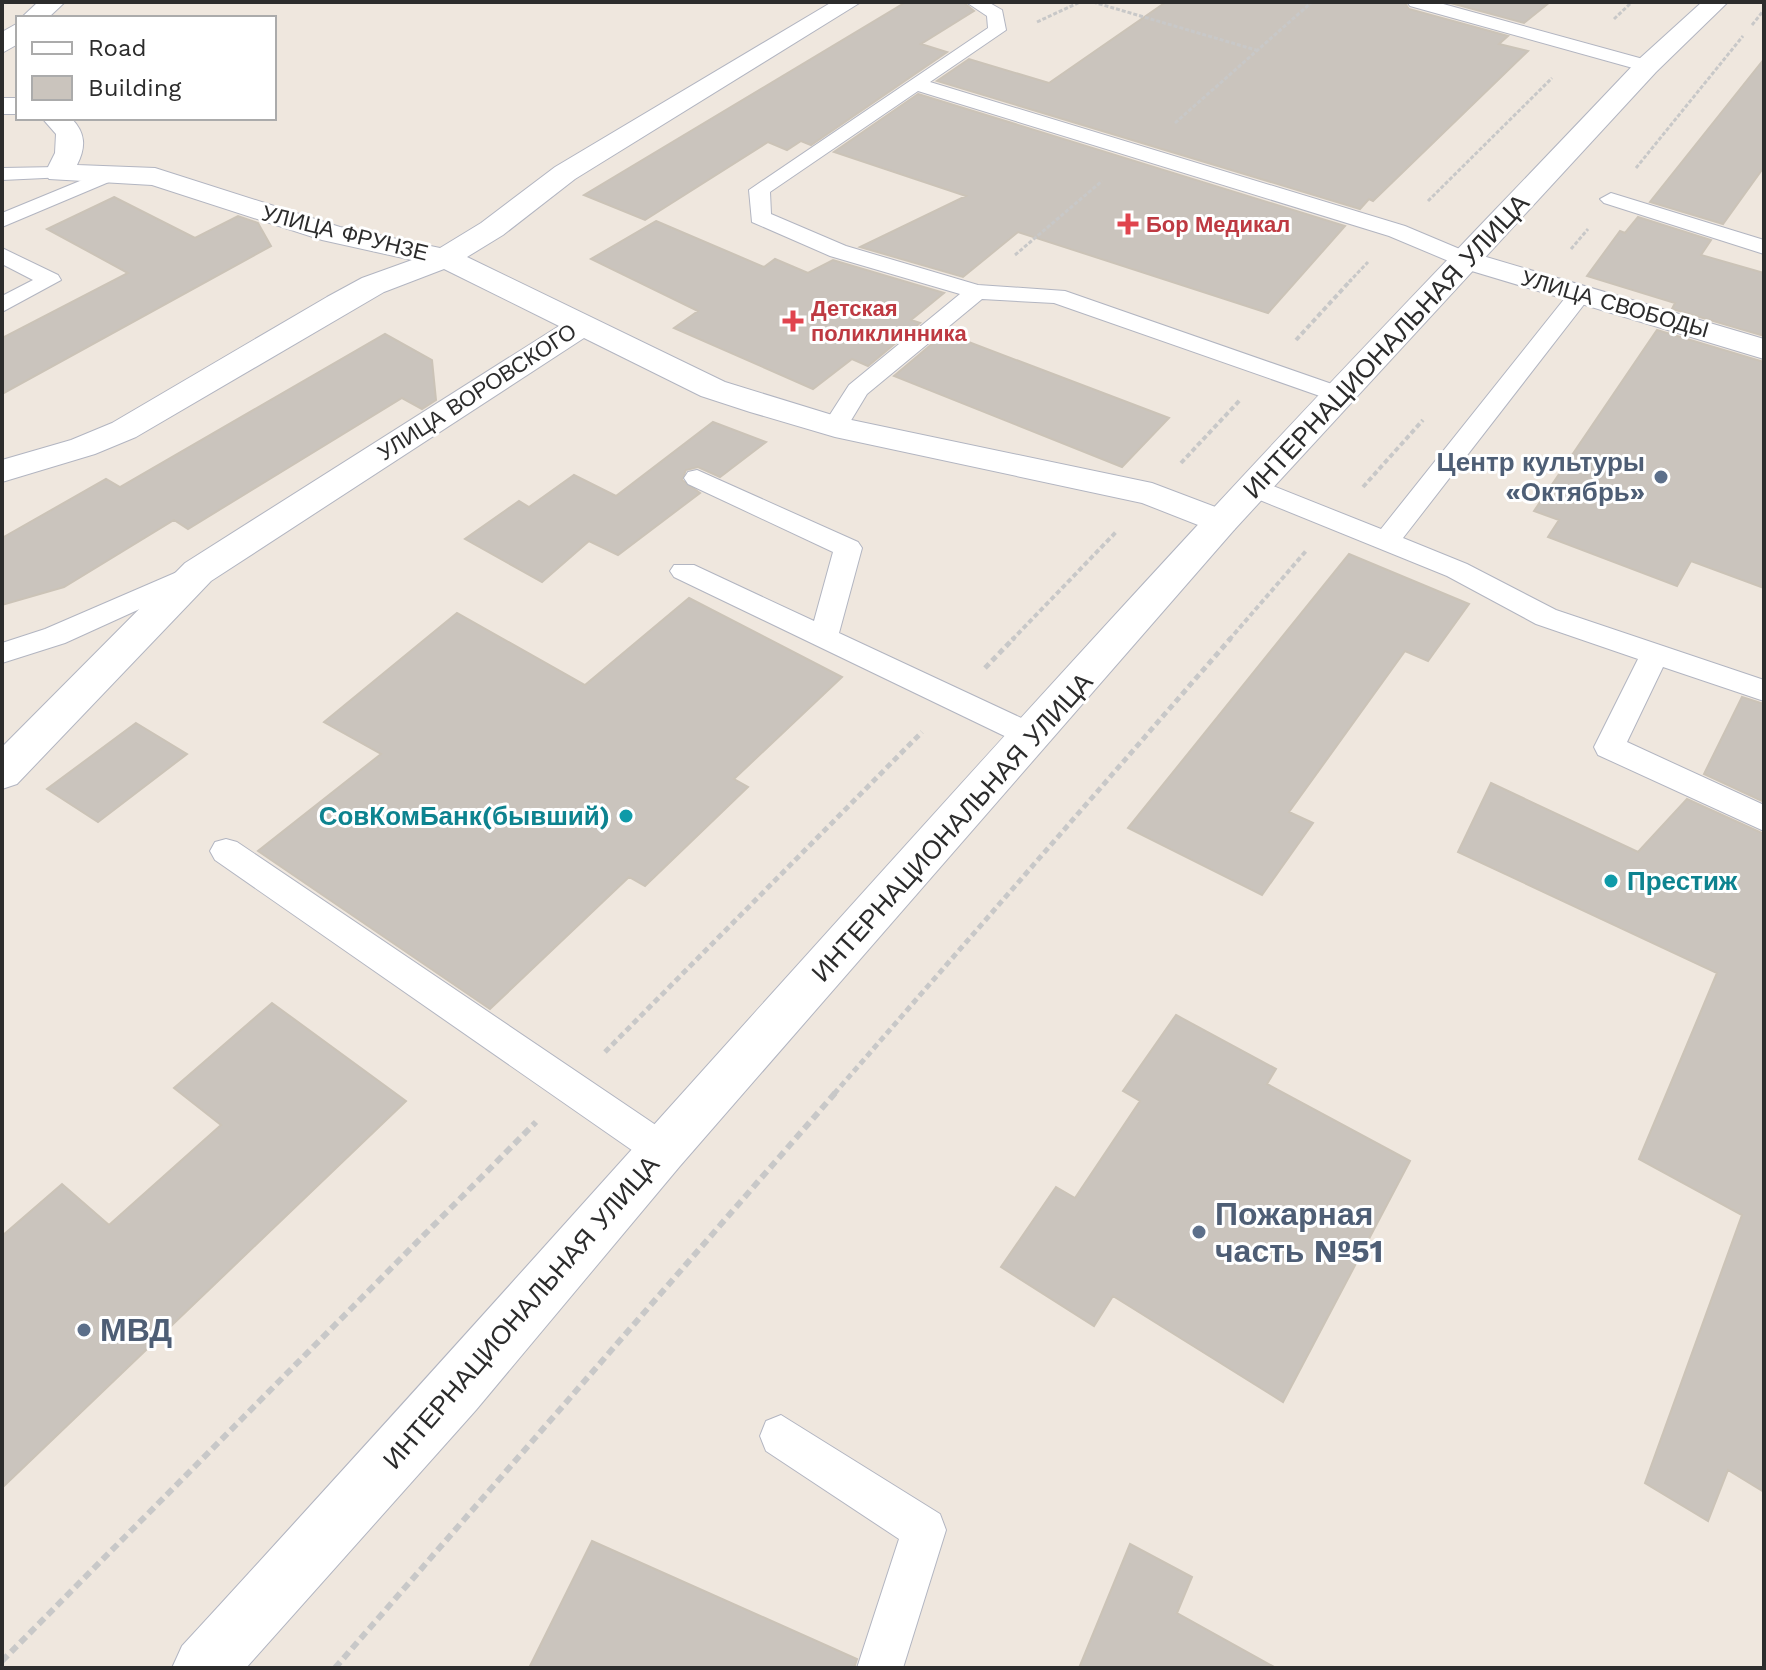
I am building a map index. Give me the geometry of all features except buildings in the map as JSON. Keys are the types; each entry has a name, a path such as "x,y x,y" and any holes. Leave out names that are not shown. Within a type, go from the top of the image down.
{"street":[{"path":"36,16 53,2"},
{"path":"445,258 492,229 565,173 849,2"},
{"name":"ИНТЕРНАЦИОНАЛЬНАЯ УЛИЦА","path":"211,1666 456,1390 662,1150 1034,737 1221,522 1343,396 1647,66 1716,2"},
{"path":"58,120 70,132 69,153 59,173"},
{"name":"УЛИЦА ФРУНЗЕ","path":"59,173 155,177 333,234 445,258"},
{"name":"УЛИЦА ФРУНЗЕ","path":"2,471 83,447 124,430 373,285 445,258"},
{"name":"УЛИЦА ВОРОВСКОГО","path":"445,258 584,324"},
{"name":"УЛИЦА СВОБОДЫ","path":"1466,260 1764,349"},
{"path":"584,324 713,389 835,427 1105,482 1152,494 1221,522"},
{"name":"УЛИЦА ВОРОВСКОГО","path":"2,773 198,572 584,324"}],"lane":[{"path":"975,2 996,14 997,30 759,190 760,217 838,251 977,292 1057,296 1343,396"},
{"path":"1416,2 1647,66"},
{"path":"915,84 1397,231 1466,260"},
{"path":"2,174 59,173"},
{"path":"2,221 109,175"},
{"path":"1611,199 1764,247"},
{"path":"2,255 50,280 2,305"},
{"path":"835,427 858,390 977,292"},
{"path":"1386,541 1581,293"},
{"path":"697,478 848,548 823,638"},
{"path":"1254,488 1457,570 1546,617 1764,691"},
{"path":"684,571 1034,737"},
{"path":"2,653 55,636 198,572"},
{"path":"1655,653 1609,747 1764,819"},
{"path":"226,851 662,1150"},
{"path":"781,1436 924,1530 880,1668"}],"path":[{"path":"1093,2 1256,50"},
{"path":"1544,283 1764,10"},
{"path":"335,1668 1428,414"}],"place":[{"name":"Бор Медикал","path":"1128,224"},
{"name":"Детская поликлинника","path":"793,321"},
{"name":"Центр культуры «Октябрь»","path":"1661,477"},
{"name":"СовКомБанк(бывший)","path":"626,816"},
{"name":"Престиж","path":"1611,881"},
{"name":"Пожарная часть №51","path":"1199,1232"},
{"name":"МВД","path":"84,1330"}]}
